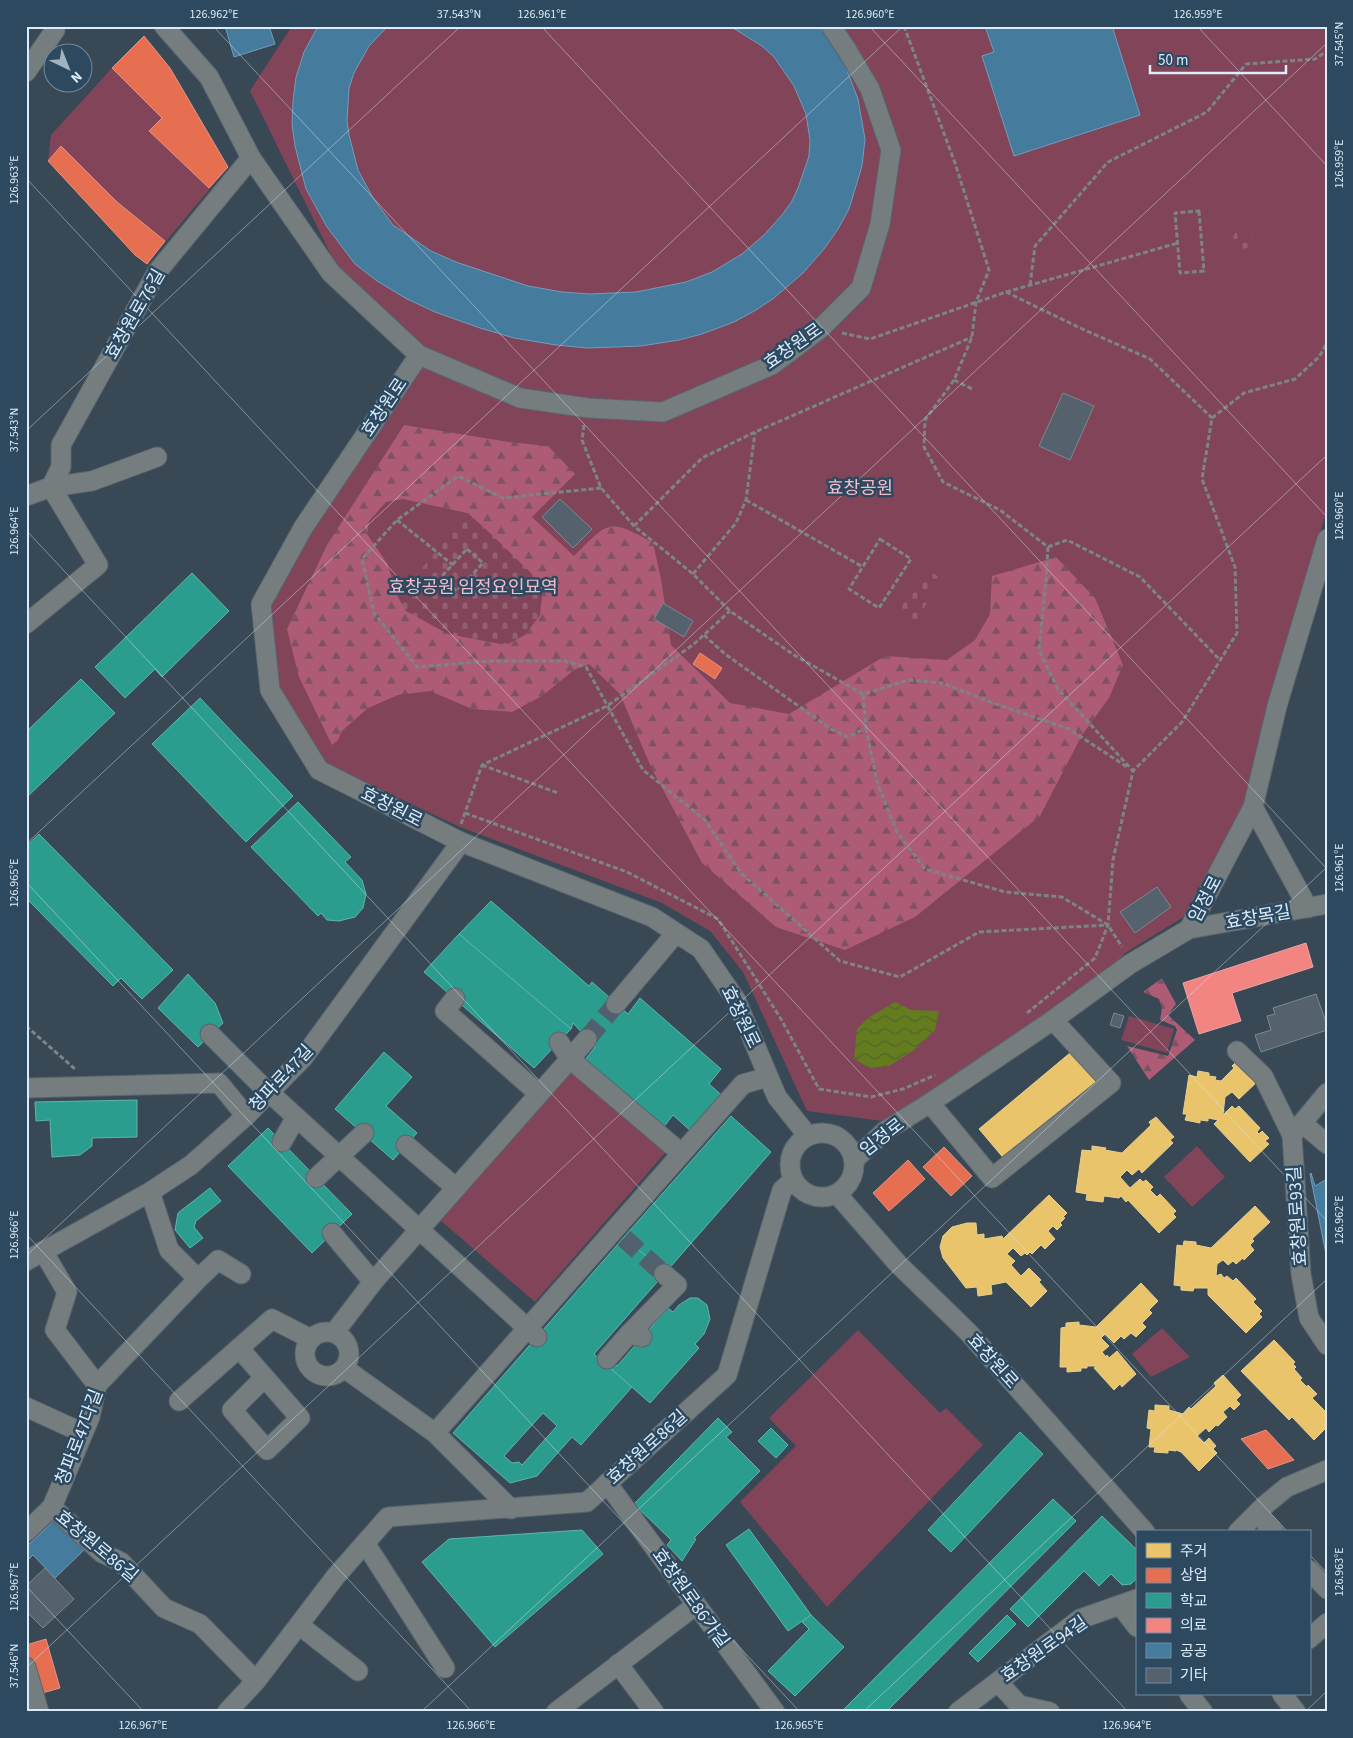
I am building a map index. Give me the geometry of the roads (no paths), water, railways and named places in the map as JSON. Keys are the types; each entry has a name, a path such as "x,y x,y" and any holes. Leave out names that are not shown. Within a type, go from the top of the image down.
{"street":[{"path":"26,72 55,30 53,26"},
{"name":"효창원로","path":"164,26 209,77 251,158 331,273 419,355 520,398 588,408 663,412 772,365 820,329 861,288 880,224 891,150 870,89 831,26"},
{"name":"효창원로76길","path":"51,487 61,468 61,446 157,272 251,158"},
{"name":"효창원로","path":"419,355 303,528 261,604 270,690 319,770 461,842 652,917 701,949 736,1000 777,1097 808,1136"},
{"path":"26,496 51,487 92,481 157,457"},
{"path":"26,624 98,565 51,487"},
{"name":"임정로","path":"854,1160 885,1131 1053,1020 1130,964 1189,929 1253,807 1277,706 1327,539"},
{"path":"1253,807 1308,908"},
{"name":"청파로47길","path":"26,1261 150,1192 192,1165 246,1116 303,1058 461,842"},
{"name":"효창목길","path":"1189,929 1327,904"},
{"path":"616,1004 676,933"},
{"path":"455,998 445,1011 539,1094"},
{"path":"930,1103 992,1178 1111,1083 1053,1020"},
{"path":"210,1034 268,1092 532,1333"},
{"path":"334,1333 373,1282 587,1038"},
{"path":"559,1042 570,1059 681,1154"},
{"path":"1237,1051 1263,1076 1297,1129 1327,1144"},
{"path":"435,1434 532,1333 619,1234 681,1154 743,1084 768,1077"},
{"path":"26,1088 218,1083 246,1116"},
{"path":"1297,1129 1327,1093"},
{"path":"282,1142 296,1117"},
{"name":"효창원로93길","path":"1297,1129 1301,1274 1309,1318 1327,1345"},
{"path":"316,1178 364,1134"},
{"path":"817,1134 828,1134 837,1137 851,1151 854,1160 851,1180 837,1194 827,1197 817,1197 803,1191 793,1180 790,1170 792,1155 800,1142 808,1136 817,1134"},
{"path":"406,1145 456,1188"},
{"name":"효창원로86길","path":"227,1712 256,1681 336,1576 388,1517 587,1502 727,1375 782,1190 793,1180"},
{"path":"150,1192 169,1250 198,1279"},
{"name":"효창원로","path":"837,1194 898,1264 968,1332 1142,1530"},
{"path":"332,1233 373,1282"},
{"path":"43,1251 66,1292 55,1330 97,1385"},
{"name":"청파로47다길","path":"26,1532 52,1507 90,1417 97,1385 218,1260 241,1274"},
{"path":"607,1358 636,1336 677,1285 664,1274"},
{"path":"179,1401 272,1319 310,1339"},
{"path":"321,1332 334,1333 344,1340 349,1351 344,1368 332,1375 325,1376 312,1370 306,1359 305,1352 310,1339 321,1332"},
{"path":"238,1348 264,1378"},
{"path":"344,1368 435,1434 512,1508"},
{"path":"26,1407 83,1433"},
{"path":"1240,1530 1287,1487 1327,1470"},
{"name":"효창원로86가길","path":"607,1483 775,1712"},
{"name":"효창원로86길","path":"52,1507 102,1553 121,1562 164,1608 200,1624 256,1681"},
{"path":"1257,1513 1272,1530"},
{"path":"365,1543 445,1668"},
{"path":"1310,1571 1327,1589"},
{"path":"1128,1602 1136,1624"},
{"name":"효창원로94길","path":"958,1712 1080,1619 1128,1602"},
{"path":"556,1712 696,1605"},
{"path":"1310,1638 1327,1623"},
{"path":"299,1625 358,1671"},
{"path":"618,1664 654,1712"},
{"path":"26,1667 38,1712"},
{"path":"998,1682 1019,1705 1050,1712"},
{"path":"1190,1696 1202,1712"},
{"path":"1284,1696 1296,1712"}],"water":[{"path":"895,1002 911,1010 939,1011 935,1030 914,1050 889,1066 870,1068 854,1059 857,1029 868,1018"}],"tunnel":[{"path":"587,1039 616,1004"},
{"path":"624,1238 664,1274"}],"park label":[{"name":"효창공원","path":"860,488"},
{"name":"효창공원 임정요인묘역","path":"473,587"}]}
